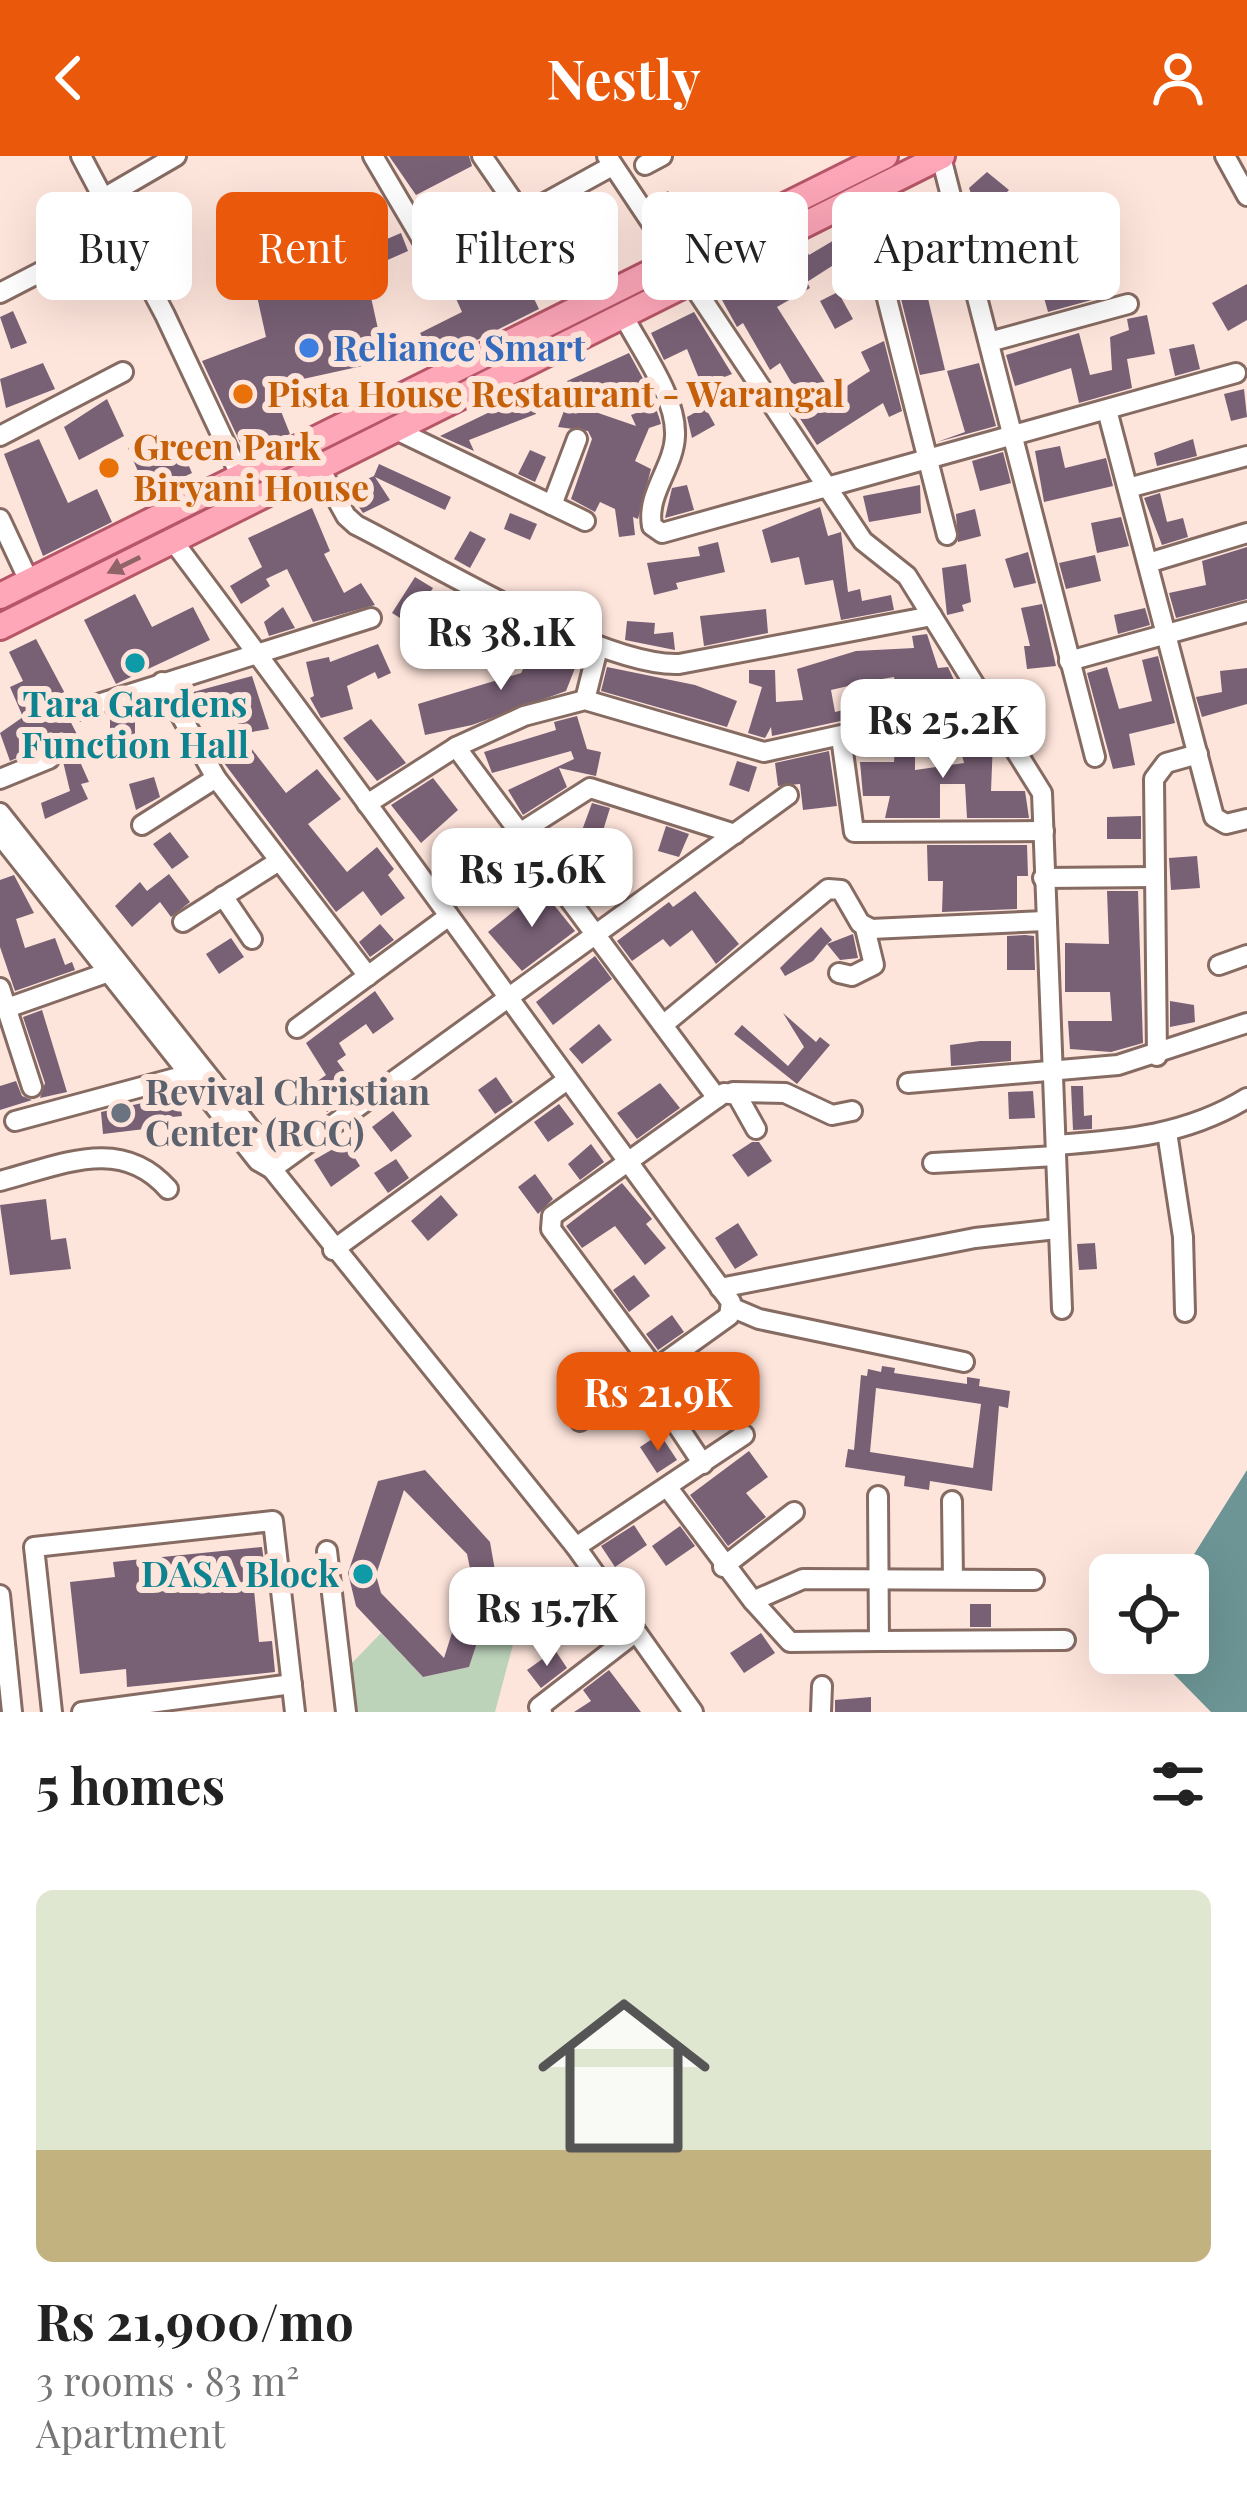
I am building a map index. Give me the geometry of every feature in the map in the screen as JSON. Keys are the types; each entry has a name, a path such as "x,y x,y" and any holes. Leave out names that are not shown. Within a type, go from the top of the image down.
{"main road":[{"path":"808,201 885,156"},
{"path":"866,192 941,156"},
{"path":"0,596 642,292"},
{"path":"0,627 645,300"}],"street":[{"path":"81,156 99,192"},
{"path":"114,192 176,156"},
{"path":"373,156 412,222"},
{"path":"482,156 507,192"},
{"path":"941,156 1095,757"},
{"path":"1226,156 1247,196"},
{"path":"559,192 610,161 642,208"},
{"path":"0,292 36,274"},
{"path":"156,300 242,479"},
{"path":"703,300 863,541 907,576 1040,787 1062,1309"},
{"path":"888,300 947,535"},
{"path":"989,342 1128,304"},
{"path":"623,315 674,424 671,456 650,513 656,532 827,490 1236,373"},
{"path":"0,436 123,372"},
{"path":"1107,410 1217,821 1247,819"},
{"path":"394,429 585,521"},
{"path":"552,505 577,439"},
{"path":"1128,488 1247,456"},
{"path":"319,467 356,525 598,647 662,665 932,616"},
{"path":"0,519 29,581"},
{"path":"1148,563 1247,533"},
{"path":"173,541 734,1308 759,1319 964,1362"},
{"path":"1069,662 1246,617"},
{"path":"79,710 371,618"},
{"path":"585,700 598,647"},
{"path":"162,682 216,778 368,976"},
{"path":"367,804 456,747 524,716 585,700 764,752 986,704"},
{"path":"841,737 854,832 1043,832"},
{"path":"456,747 663,1025 756,1129"},
{"path":"1157,1056 1154,779 1166,763 1198,754"},
{"path":"0,779 49,759"},
{"path":"142,824 216,778"},
{"path":"521,832 590,788 735,834"},
{"path":"272,1169 788,795"},
{"path":"0,813 137,995 268,1151 272,1169"},
{"path":"0,836 7,854 109,972 137,995 190,1074 258,1161 272,1169 576,1547 693,1712"},
{"path":"183,922 278,861"},
{"path":"1043,878 1155,877"},
{"path":"663,1025 827,889 842,890 865,928 874,964 852,976 839,973"},
{"path":"223,896 253,939"},
{"path":"297,1028 448,916"},
{"path":"865,928 1045,921"},
{"path":"1219,964 1247,955"},
{"path":"7,1009 109,972"},
{"path":"0,988 32,1087"},
{"path":"908,1084 1051,1073 1157,1056 1247,1024"},
{"path":"15,1121 190,1074"},
{"path":"333,1250 567,1080"},
{"path":"655,1369 550,1223 627,1162 725,1095 784,1093 832,1115 851,1111"},
{"path":"933,1163 1167,1132 1214,1118 1247,1098"},
{"path":"1167,1132 1181,1215 1185,1312"},
{"path":"0,1181 76,1161 130,1159 147,1165 168,1189"},
{"path":"720,1288 975,1238 1057,1229"},
{"path":"580,1421 730,1316 734,1308"},
{"path":"675,1422 703,1464"},
{"path":"576,1547 744,1435"},
{"path":"668,1488 723,1567 790,1642 1066,1640"},
{"path":"878,1496 878,1641"},
{"path":"952,1502 952,1579"},
{"path":"723,1567 794,1512"},
{"path":"52,1712 34,1546 273,1520 295,1712"},
{"path":"328,1551 346,1712"},
{"path":"753,1601 791,1580 1034,1580"},
{"path":"0,1595 12,1712"},
{"path":"4,1631 43,1626"},
{"path":"542,1712 539,1707 636,1632"},
{"path":"82,1712 292,1684"},
{"path":"821,1712 822,1686"}],"green space":[{"path":"497,1582 528,1588 495,1712 358,1712 351,1664 381,1633 423,1677 469,1667"}],"water":[{"path":"1247,1470 1247,1712 1211,1712 1174,1674 1209,1674 1209,1554 1194,1554"}],"building":[{"path":"389,156 469,156 472,166 414,192"},
{"path":"987,172 1009,190 970,192 969,188"},
{"path":"401,233 408,251 388,260 388,239"},
{"path":"832,241 832,266 808,281 809,255"},
{"path":"1247,284 1247,320 1228,331 1212,303"},
{"path":"832,295 832,300 842,300 853,319 835,329 820,301"},
{"path":"258,300 372,300 385,361 271,386 290,434 245,453 202,361 266,337"},
{"path":"457,300 535,300 539,309 435,361 420,333 462,312"},
{"path":"722,300 789,300 777,307 833,395 870,371 861,352 884,341 902,411 889,417 883,403 817,445 799,417 808,411 780,363 770,370 743,323 737,327"},
{"path":"901,300 928,300 945,370 920,375"},
{"path":"1045,300 1092,300 1048,312"},
{"path":"13,311 27,343 11,349 0,317"},
{"path":"694,312 732,374 702,386 687,349 664,360 651,333"},
{"path":"1147,315 1155,354 1127,359 1132,388 1079,403 1071,368 1015,386 1006,355 1079,333 1090,375 1112,370 1110,337 1129,330 1127,319"},
{"path":"1194,344 1200,369 1175,376 1169,349"},
{"path":"629,353 646,384 575,405 636,426 631,415 655,406 659,417 661,424 649,428 635,461 651,469 638,519 633,517 635,535 619,537 615,509 600,502 595,512 571,499 592,439 588,431 558,427 572,389 567,381"},
{"path":"43,363 55,389 6,408 0,379"},
{"path":"979,363 996,426 937,442 965,432 947,371"},
{"path":"1244,389 1247,417 1231,421 1224,394"},
{"path":"527,394 536,414 469,440 474,451 440,436"},
{"path":"107,399 124,436 79,460 64,427"},
{"path":"705,407 715,425 692,438 687,417"},
{"path":"39,439 68,503 97,489 112,522 43,556 4,454"},
{"path":"1193,439 1197,456 1157,466 1154,453"},
{"path":"141,442 146,452 159,446 164,457 182,450 192,473 175,481 178,489 151,502 128,448"},
{"path":"1060,446 1065,468 1106,458 1113,486 1044,502 1035,451"},
{"path":"530,450 546,457 535,482 518,474"},
{"path":"1003,452 1011,483 980,491 972,461"},
{"path":"379,464 451,497 445,510 375,477 390,500 363,513 346,488 374,476"},
{"path":"687,485 694,510 665,518 672,488"},
{"path":"920,485 921,513 869,522 863,496"},
{"path":"1160,493 1167,522 1183,518 1188,537 1162,545 1144,498"},
{"path":"820,507 828,536 841,532 848,592 860,589 862,601 891,595 894,610 841,620 833,580 805,585 799,557 771,563 762,530"},
{"path":"312,508 330,551 324,554 344,593 361,583 375,605 313,622 287,569 266,579 270,586 241,604 230,586 262,567 248,538"},
{"path":"975,509 981,536 958,542 956,514"},
{"path":"510,513 537,524 530,540 504,529"},
{"path":"1121,517 1129,546 1097,553 1091,523"},
{"path":"470,531 486,539 470,568 454,559"},
{"path":"718,542 725,572 676,583 678,589 654,595 647,563 700,556 698,547"},
{"path":"1247,547 1247,599 1176,618 1169,593 1206,585 1202,561"},
{"path":"1028,552 1036,583 1014,588 1005,559"},
{"path":"1095,555 1101,581 1066,589 1059,563"},
{"path":"966,564 971,602 962,605 964,611 947,615 942,568"},
{"path":"415,577 433,588 410,624 392,613"},
{"name":"Tara Gardens Function Hall","path":"135,594 152,627 193,607 210,640 116,684 84,620"},
{"path":"1042,604 1056,666 1027,669 1024,646 1030,646 1021,608"},
{"path":"283,607 295,628 269,636 264,622"},
{"path":"1145,608 1150,625 1118,634 1114,615"},
{"path":"766,609 768,633 704,646 700,616"},
{"path":"627,621 655,623 654,634 673,632 675,650 625,640"},
{"path":"927,634 938,668 948,667 961,695 901,708 894,677 870,681 831,690 835,712 875,703 877,713 772,736 771,727 765,738 748,733 762,687 749,683 749,670 775,670 776,702 803,700 797,669 856,651 914,648 912,636"},
{"path":"36,639 69,701 66,713 81,742 73,746 89,782 81,784 88,799 45,819 41,803 70,791 61,753 45,746 10,761 0,733 23,717 10,687 23,681 9,652"},
{"path":"378,644 391,673 378,679 375,672 347,686 353,709 321,718 310,698 314,696 306,662 329,657 330,662"},
{"path":"536,645 579,658 566,691 472,725 425,735 418,704 521,673"},
{"path":"1158,656 1175,723 1129,734 1135,765 1113,769 1087,673 1107,667 1119,709 1152,701 1142,660"},
{"path":"607,667 695,685 737,701 727,727 601,691"},
{"path":"1247,668 1247,704 1202,717 1196,697 1222,692 1220,671"},
{"path":"252,676 269,729 240,734 235,702 211,707 213,717 198,719 187,700 186,694"},
{"path":"577,716 587,749 601,752 596,776 559,768 567,787 523,815 508,790 574,759 571,751 492,773 484,752 556,730 554,722"},
{"path":"110,717 135,717 135,743 110,743"},
{"path":"980,718 986,742 993,741 991,791 1025,791 1029,818 967,818 965,784 940,784 940,818 885,818 890,796 863,796 860,762 894,762 895,748 915,744 915,770 964,763 954,724"},
{"path":"371,719 406,763 377,781 343,738"},
{"path":"244,739 286,793 317,769 341,799 308,824 347,872 377,847 394,869 388,875 405,898 381,916 363,891 336,912 221,759"},
{"path":"829,751 837,806 803,810 800,784 778,786 775,763"},
{"path":"737,761 757,767 749,792 729,785"},
{"path":"154,777 160,797 136,810 129,784"},
{"path":"433,778 458,810 421,843 391,805"},
{"path":"592,803 610,808 593,863 602,873 580,891 541,838 557,829 573,855"},
{"path":"1141,816 1141,839 1107,839 1107,817"},
{"path":"666,826 689,834 679,857 658,851"},
{"path":"170,832 189,857 172,869 153,844"},
{"path":"469,845 482,863 455,884 441,866"},
{"path":"927,845 1027,845 1028,876 1017,876 1017,909 942,912 943,881 928,881"},
{"path":"1197,856 1200,888 1171,890 1169,858"},
{"path":"169,874 190,902 171,917 160,902 132,927 115,906 140,882 147,891"},
{"path":"14,875 34,913 16,919 25,948 55,938 65,965 72,962 75,970 15,991 0,947 0,880"},
{"path":"541,889 575,931 522,971 488,932"},
{"path":"695,891 739,944 716,964 692,930 670,947 663,939 632,961 617,941 669,902 673,907"},
{"path":"1107,891 1138,891 1143,1043 1111,1052 1070,1049 1068,1021 1112,1021 1110,992 1065,992 1065,943 1109,944"},
{"path":"380,924 394,940 370,957 359,942"},
{"path":"821,927 832,940 813,961 785,976 780,968"},
{"path":"853,934 858,958 840,960 827,944"},
{"path":"1007,936 1034,936 1035,970 1007,970"},
{"path":"231,938 244,957 219,974 206,954"},
{"path":"595,956 612,979 553,1025 536,1002"},
{"path":"375,991 394,1019 373,1034 366,1024 339,1043 346,1055 337,1061 358,1090 327,1112 308,1088 326,1075 306,1043"},
{"path":"1170,1001 1194,1005 1195,1022 1170,1027"},
{"path":"42,1010 67,1092 40,1098 45,1083 23,1017"},
{"path":"783,1013 816,1042 820,1037 830,1045 797,1084 734,1034 742,1025 788,1066 804,1047"},
{"path":"599,1024 612,1040 582,1064 569,1049"},
{"path":"1011,1041 1011,1061 951,1066 950,1045"},
{"path":"496,1077 513,1102 495,1114 478,1090"},
{"path":"16,1081 22,1096 32,1100 0,1110 0,1086"},
{"path":"660,1083 680,1108 637,1139 617,1113"},
{"path":"1071,1086 1083,1086 1084,1116 1092,1115 1092,1129 1073,1130"},
{"path":"1033,1091 1035,1118 1009,1119 1008,1092"},
{"path":"179,1095 182,1116 152,1119 153,1128 103,1134 101,1112"},
{"path":"559,1104 574,1124 548,1142 534,1122"},
{"path":"393,1111 412,1136 391,1152 372,1127"},
{"path":"345,1142 360,1166 331,1187 314,1160"},
{"path":"759,1142 772,1161 748,1177 732,1155"},
{"path":"591,1144 604,1162 580,1180 568,1164"},
{"path":"396,1159 409,1178 388,1193 374,1173"},
{"path":"535,1174 553,1199 538,1214 518,1187"},
{"path":"622,1183 652,1219 646,1224 666,1248 645,1265 615,1226 582,1248 566,1226"},
{"path":"441,1195 458,1215 428,1241 411,1221"},
{"path":"46,1199 51,1240 66,1238 71,1269 10,1275 0,1205"},
{"path":"738,1223 758,1255 735,1269 715,1238"},
{"path":"1095,1243 1097,1269 1079,1270 1077,1244"},
{"path":"634,1275 650,1296 629,1312 613,1290"},
{"path":"672,1315 684,1332 658,1350 646,1334"},
{"path":"882,1366 895,1368 894,1373 967,1384 967,1377 980,1379 979,1386 1010,1391 1008,1408 999,1406 992,1491 930,1481 929,1490 904,1486 905,1476 845,1467 848,1449 854,1450 861,1375 867,1376 868,1369 881,1372","holes":["876,1388 981,1404 973,1468 870,1452"]},
{"path":"660,1434 677,1460 657,1473 640,1447"},
{"path":"749,1451 768,1477 746,1493 766,1517 728,1546 690,1495"},
{"name":"DASA Block","path":"425,1470 490,1542 497,1582 469,1667 423,1677 356,1606 348,1573 378,1481","holes":["404,1490 467,1554 471,1573 444,1658 381,1593 376,1575"]},
{"path":"634,1525 647,1545 615,1567 601,1546"},
{"path":"680,1526 695,1546 666,1566 652,1546"},
{"path":"262,1547 266,1577 253,1579 259,1642 272,1641 275,1672 127,1687 126,1669 80,1674 70,1582 115,1577 113,1562"},
{"path":"970,1604 991,1604 991,1627 970,1627"},
{"path":"761,1633 775,1653 744,1673 730,1653"},
{"path":"555,1650 567,1668 541,1688 527,1670"},
{"path":"609,1670 641,1712 574,1712 591,1701 583,1690"},
{"path":"871,1697 871,1712 835,1712 835,1700"}],"place":[{"name":"Reliance Smart","path":"309,348"},
{"name":"Pista House Restaurant - Warangal","path":"243,394"},
{"name":"Green Park Biryani House","path":"109,468"},
{"name":"Tara Gardens Function Hall","path":"135,663"},
{"name":"Revival Christian Center (RCC)","path":"121,1113"},
{"name":"DASA Block","path":"363,1574"}]}
